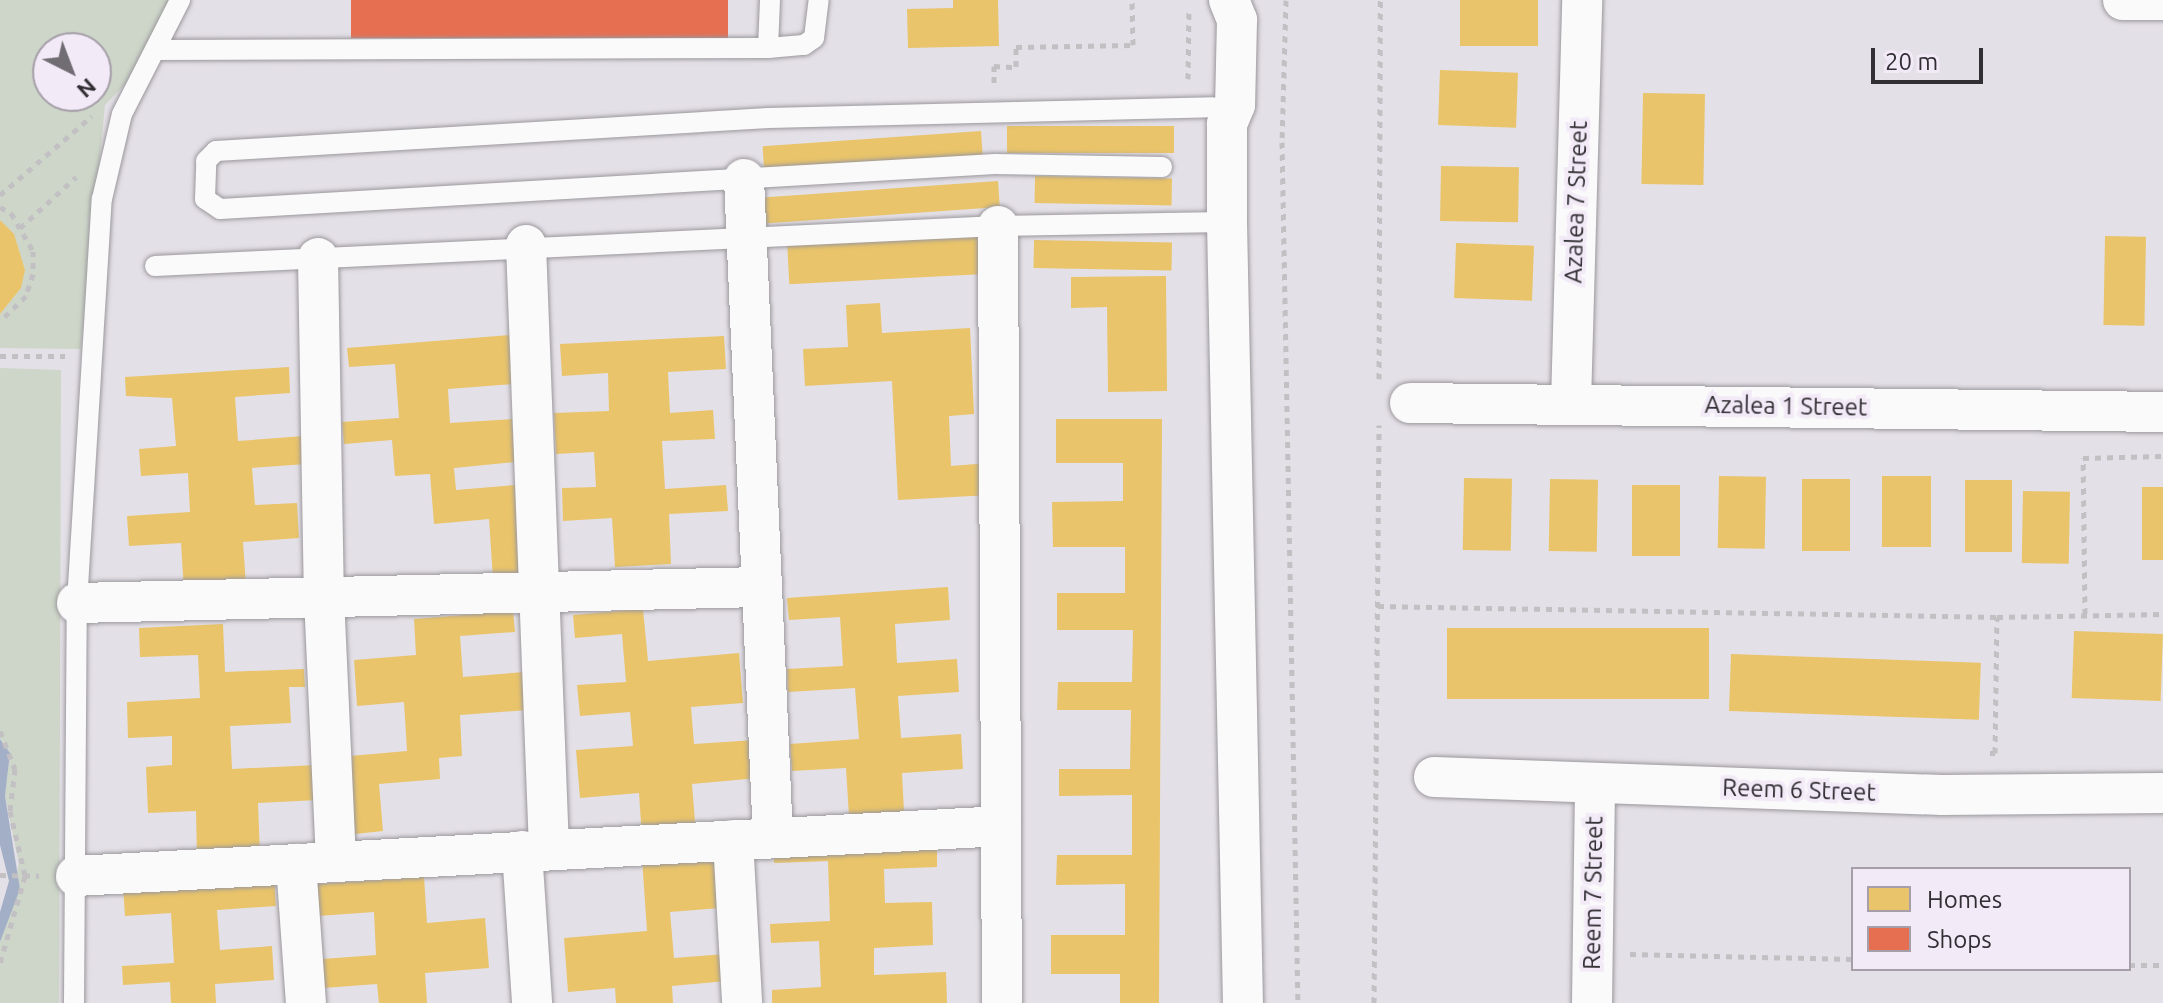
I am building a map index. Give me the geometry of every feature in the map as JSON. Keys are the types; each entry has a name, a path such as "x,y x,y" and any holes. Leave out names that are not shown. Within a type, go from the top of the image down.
{"street":[{"path":"1218,0 1210,19 1227,222 1243,1003"},
{"path":"1220,115 1234,112 1237,20 1229,0"},
{"name":"Azalea 7 Street","path":"1571,403 1582,0"},
{"path":"2123,0 2163,0"},
{"path":"744,179 759,587 773,838"},
{"path":"998,226 1002,1003"},
{"path":"526,245 539,588 532,1003"},
{"path":"318,258 324,597 336,861"},
{"name":"Azalea 1 Street","path":"1389,400 2163,412"},
{"path":"77,603 539,588 759,587"},
{"name":"Reem 6 Street","path":"1434,777 1942,795 2163,793"},
{"name":"Reem 7 Street","path":"1592,1003 1595,784"},
{"path":"76,876 1001,826"},
{"path":"733,840 742,1003"},
{"path":"296,864 306,1003"}],"lane":[{"path":"74,1003 77,603 102,199 113,144 139,77 180,0"},
{"path":"768,48 770,0"},
{"path":"155,50 768,48 804,45 814,38 819,0"},
{"path":"1162,167 995,164 220,209 205,199 206,161 216,151 768,118 994,114 1220,115"},
{"path":"155,266 526,245 998,226 1227,222"}],"path":[{"path":"994,114 994,66 1016,67 1016,47 1133,45 1132,0"},
{"path":"1286,0 1282,142 1298,1003"},
{"path":"1374,1003 1378,606 1389,400 1380,0"},
{"path":"0,195 139,77"},
{"path":"20,228 113,144"},
{"path":"0,207 20,228 33,251 33,274 26,296 0,321"},
{"path":"0,356 94,356"},
{"path":"2085,614 2083,458 2163,456"},
{"path":"1378,606 1997,617 2163,614"},
{"path":"1982,754 1995,753 1997,617"},
{"path":"0,731 10,747 15,769 10,811 25,876 0,963"},
{"path":"4,875 25,876"},
{"path":"1593,953 1851,959"},
{"path":"2131,965 2163,965"}],"green space":[{"path":"0,0 178,0 177,31 112,98 112,32 32,32 32,112 104,112 81,349 0,348 0,314 21,288 25,270 14,235 0,220"},
{"path":"0,368 61,370 59,1003 0,1003 0,943 19,864 5,796 10,753 0,738"}],"water":[{"path":"0,739 10,753 5,796 20,889 0,942 0,912 9,881 0,845"}],"building: Homes":[{"path":"953,0 998,0 999,46 908,48 907,9 953,8"},
{"path":"1460,0 1538,0 1538,46 1460,46"},
{"path":"1440,70 1518,73 1516,128 1438,125"},
{"path":"1643,93 1705,94 1703,185 1641,184"},
{"path":"1007,126 1174,126 1174,153 1007,153"},
{"path":"981,131 983,158 764,173 763,146"},
{"path":"1441,166 1519,167 1518,222 1440,221"},
{"path":"1035,176 1172,178 1172,205 1035,203"},
{"path":"998,181 1000,207 764,223 763,197"},
{"path":"0,220 14,234 25,270 21,288 0,314"},
{"path":"982,235 984,274 789,284 787,245"},
{"path":"2105,236 2146,237 2144,326 2103,325"},
{"path":"1034,240 1172,242 1171,270 1034,268"},
{"path":"1456,243 1534,246 1532,301 1454,298"},
{"path":"1166,276 1167,391 1108,392 1107,307 1071,308 1071,277"},
{"path":"880,303 882,333 970,328 974,414 949,416 951,466 989,463 990,495 898,500 892,381 805,386 803,349 848,347 846,305"},
{"path":"510,335 514,384 448,389 450,423 512,419 515,462 454,468 456,490 515,485 522,577 493,579 489,519 434,524 430,474 395,476 392,440 344,444 342,422 399,418 395,364 349,367 347,348"},
{"path":"724,336 726,369 668,372 670,413 713,410 715,439 662,441 665,489 726,485 728,511 669,514 671,564 615,567 612,518 563,521 562,488 596,487 594,452 556,454 554,413 609,411 608,373 562,376 560,344"},
{"path":"289,367 290,393 235,397 238,441 304,436 306,464 252,468 255,505 297,503 299,538 243,542 246,586 184,591 181,543 129,546 127,516 190,512 188,473 141,476 139,449 176,446 172,398 126,396 125,377"},
{"path":"1056,419 1162,419 1159,1003 1120,1003 1120,974 1051,974 1051,935 1125,935 1125,884 1056,885 1057,855 1132,855 1132,795 1059,796 1059,769 1130,769 1131,710 1057,710 1058,682 1132,682 1133,630 1057,630 1057,593 1125,593 1125,547 1053,547 1052,502 1123,501 1123,463 1056,463"},
{"path":"1719,476 1766,477 1765,549 1718,548"},
{"path":"1882,476 1931,476 1931,547 1882,547"},
{"path":"1464,478 1512,479 1511,551 1463,550"},
{"path":"1550,479 1598,480 1597,552 1549,551"},
{"path":"1802,479 1850,479 1850,551 1802,551"},
{"path":"1965,480 2012,480 2012,552 1965,552"},
{"path":"1632,485 1680,485 1680,556 1632,556"},
{"path":"2142,487 2163,487 2163,560 2142,560"},
{"path":"2023,491 2070,492 2069,564 2022,563"},
{"path":"948,587 950,620 895,624 897,663 957,659 959,692 898,696 901,738 961,734 963,769 902,773 904,812 849,816 846,768 792,771 790,744 859,739 855,688 788,692 787,669 843,666 840,617 789,620 787,598"},
{"path":"643,609 648,661 739,653 743,703 691,707 694,744 756,740 758,778 692,784 696,834 642,838 639,793 580,798 576,750 633,746 630,712 580,716 577,685 626,682 622,634 575,638 573,615"},
{"path":"513,611 515,632 460,636 463,677 524,672 527,710 460,715 462,756 439,758 440,779 379,784 383,831 355,834 350,756 407,751 404,702 357,706 354,660 416,655 414,619"},
{"path":"223,624 225,672 304,669 305,687 289,687 291,723 230,726 232,769 317,765 318,800 258,803 260,855 197,857 196,811 148,813 146,767 172,765 172,736 128,738 127,702 200,698 198,655 140,657 139,628"},
{"path":"1447,628 1709,628 1709,699 1447,699"},
{"path":"2074,631 2163,634 2161,701 2072,698"},
{"path":"1731,654 1981,663 1979,720 1729,711"},
{"path":"937,841 937,867 884,869 885,903 932,902 933,945 874,948 874,975 946,972 947,1003 772,1003 772,990 821,987 819,941 771,943 770,924 830,921 828,861 774,863 774,847"},
{"path":"716,853 720,908 670,912 674,958 725,954 727,981 672,986 673,1003 616,1003 615,988 568,992 564,938 647,931 642,858"},
{"path":"274,877 276,906 217,910 220,950 272,946 274,980 215,984 216,1003 171,1003 170,982 123,985 122,966 174,963 171,913 125,916 123,887"},
{"path":"424,877 427,923 485,918 489,968 425,973 427,1003 379,1003 377,984 324,988 322,959 376,955 374,912 318,916 317,884"}],"building: Shops":[{"path":"351,0 728,0 728,38 351,38"}]}
